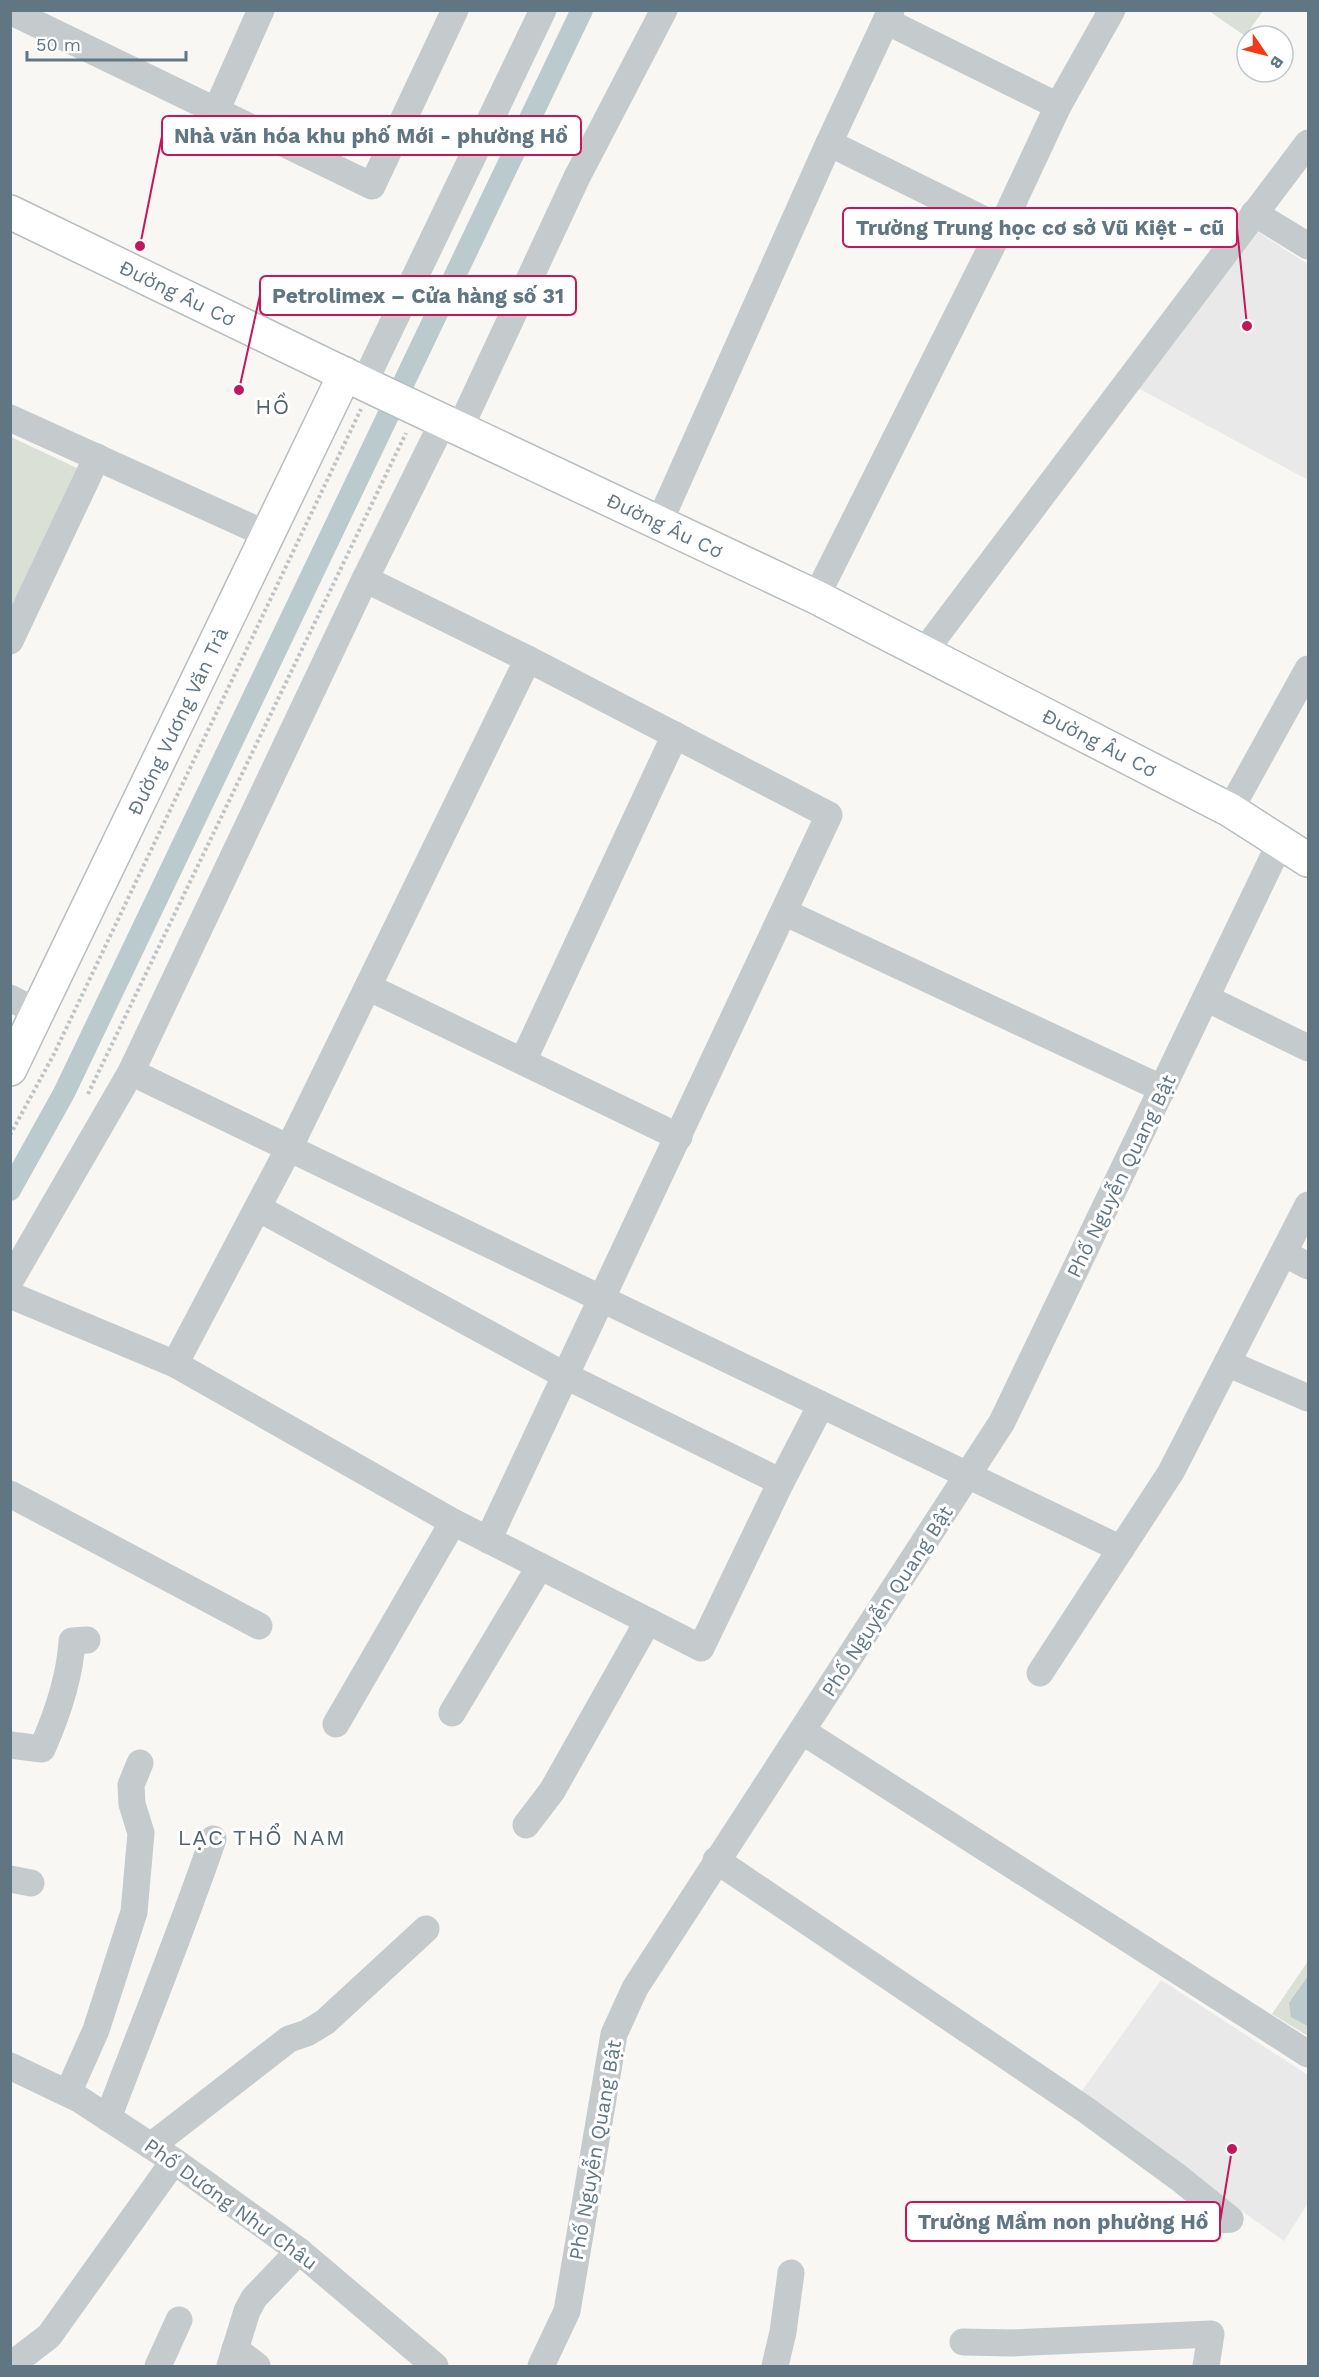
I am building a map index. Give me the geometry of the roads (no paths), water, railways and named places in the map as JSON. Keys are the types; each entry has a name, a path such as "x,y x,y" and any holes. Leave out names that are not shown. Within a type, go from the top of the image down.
{"main road":[{"name":"Đường Âu Cơ","path":"10,212 360,382 816,597 1230,810 1308,860"},
{"name":"Đường Vương Văn Trà","path":"10,1068 39,1013 268,535 360,382"}],"street":[{"path":"216,111 261,10"},
{"path":"10,11 372,186 455,10"},
{"path":"360,382 543,10"},
{"path":"10,1281 131,1072 365,579 437,417 578,177 664,10"},
{"path":"816,597 1001,228 1058,106 1112,10"},
{"path":"659,523 829,143 889,16 1058,106"},
{"path":"829,143 1001,228"},
{"path":"923,653 1308,143"},
{"path":"1254,213 1308,246"},
{"path":"10,418 268,535"},
{"path":"10,641 97,457"},
{"path":"365,579 528,659 830,815 488,1540"},
{"path":"176,1364 289,1148 528,659"},
{"path":"1230,810 1308,669"},
{"path":"523,1061 675,735"},
{"name":"Phố Nguyễn Quang Bật","path":"542,2367 567,2311 614,2034 635,1988 1002,1422 1280,843"},
{"path":"784,912 1163,1089"},
{"path":"368,987 679,1137"},
{"path":"10,998 39,1013"},
{"path":"1206,998 1308,1048"},
{"path":"131,1072 1121,1549"},
{"path":"1040,1673 1171,1472 1308,1205"},
{"path":"258,1208 566,1376 781,1482"},
{"path":"1284,1253 1308,1266"},
{"path":"10,1295 176,1364 453,1522 701,1648 821,1405"},
{"path":"1227,1363 1308,1398"},
{"path":"10,1494 259,1626"},
{"path":"336,1724 453,1522"},
{"path":"452,1713 540,1566"},
{"path":"526,1825 552,1791 648,1621"},
{"path":"10,1745 42,1749 57,1710 71,1660 72,1641 87,1640"},
{"path":"802,1731 1308,2054"},
{"path":"68,2093 96,2030 134,1912 141,1833 132,1804 131,1785 140,1763"},
{"path":"108,2118 156,1989 192,1902 213,1839"},
{"path":"716,1860 1086,2110 1179,2178 1230,2219 1127,2228 1055,2226 1023,2221"},
{"path":"151,2146 289,2039 307,2033 325,2022 426,1929"},
{"name":"Phố Dương Như Châu","path":"10,2066 68,2093 174,2161 298,2251 435,2367"},
{"path":"10,2366 49,2336 174,2161"},
{"path":"257,2367 232,2358 247,2311 254,2298 298,2251"},
{"path":"775,2367 783,2332 791,2273"},
{"path":"158,2367 179,2320"},
{"path":"963,2342 1012,2343 1211,2334 1206,2367"}],"waterway":[{"path":"10,1190 64,1093 582,10"}],"place":[{"name":"Nhà văn hóa khu phố Mới - phường Hồ","path":"140,246"},
{"name":"Trường Trung học cơ sở Vũ Kiệt - cũ","path":"1247,326"},
{"name":"Petrolimex – Cửa hàng số 31","path":"239,390"},
{"name":"Trường Mầm non phường Hồ","path":"1232,2149"}],"district":[{"name":"HỒ","path":"273,406"},
{"name":"LẠC THỔ NAM","path":"262,1837"}]}
